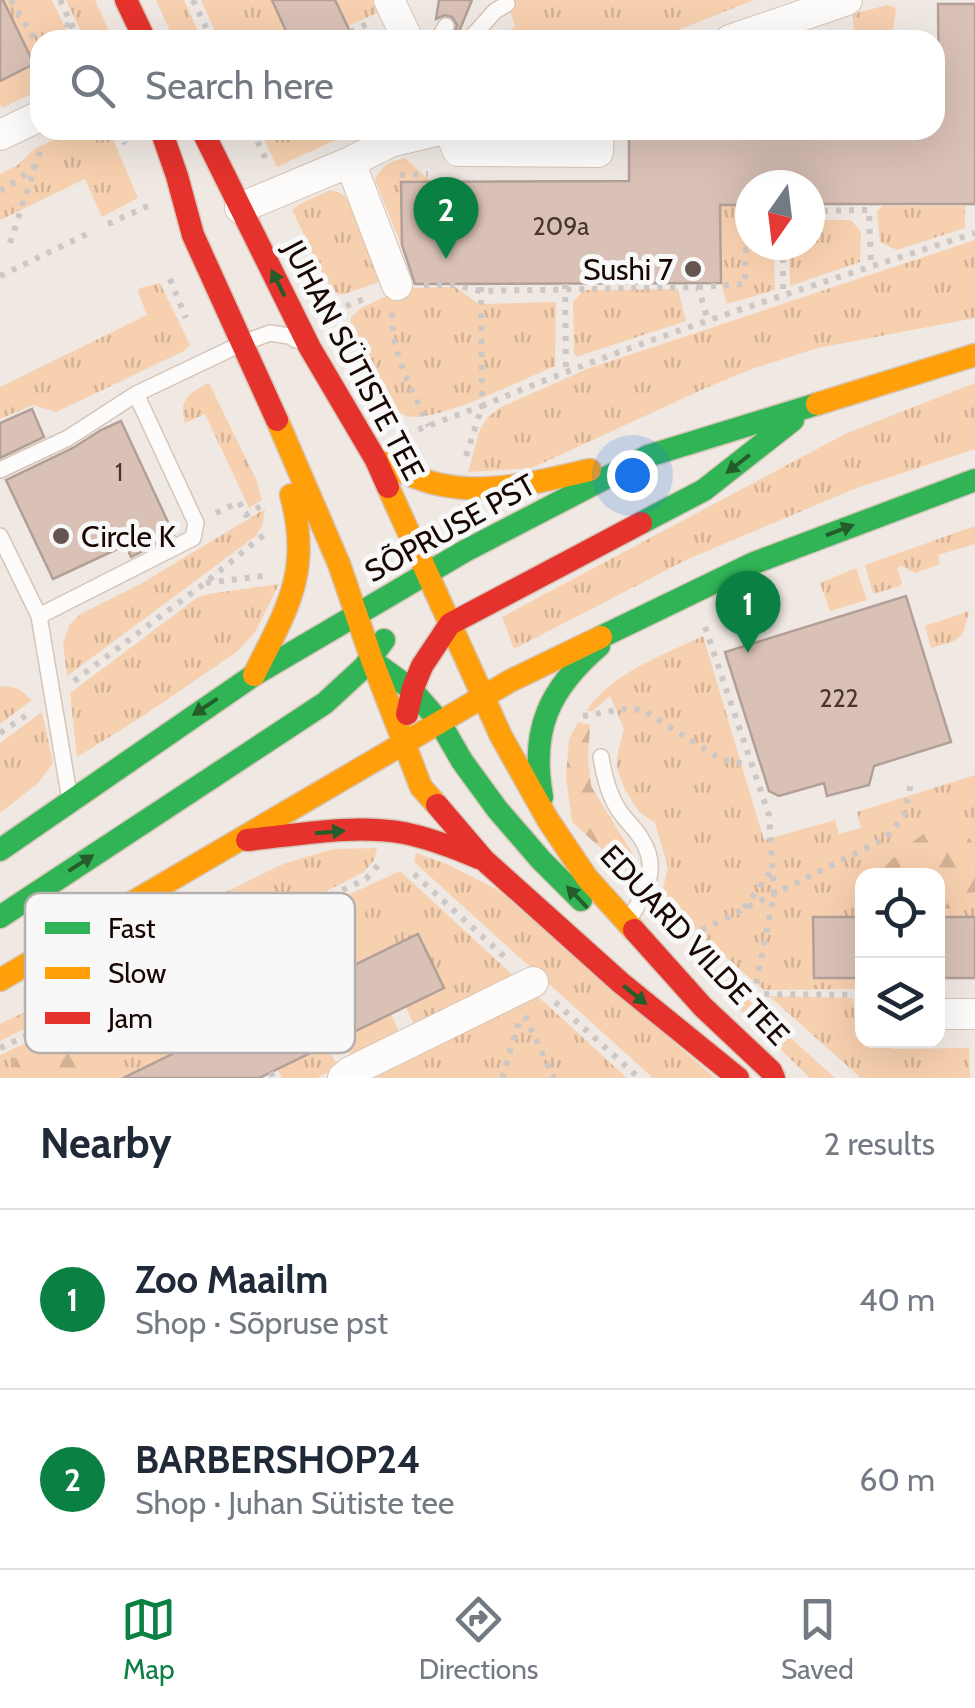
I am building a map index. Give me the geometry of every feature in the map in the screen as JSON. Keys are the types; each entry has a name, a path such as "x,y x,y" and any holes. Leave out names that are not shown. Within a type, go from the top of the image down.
{"main road":[{"path":"126,0 140,30"},
{"path":"164,140 193,235 285,438 358,614"},
{"name":"JUHAN SÜTISTE TEE","path":"207,140 310,348 376,460 478,686"},
{"name":"SÕPRUSE PST","path":"0,850 254,674 384,601 464,550 648,456 975,356"},
{"path":"402,743 411,689 424,646 450,624 704,490 814,404"},
{"path":"285,438 310,451 354,542"},
{"path":"254,674 298,575 300,520 280,464 285,438"},
{"path":"376,460 422,480 491,489 648,456"},
{"path":"147,893 439,721 478,686 504,684 754,562 975,480"},
{"path":"405,586 408,530"},
{"path":"353,656 384,601"},
{"name":"EDUARD VILDE TEE","path":"358,614 353,656 402,743 421,787 484,860 621,983 738,1078"},
{"path":"548,820 537,775 538,746 552,700 569,673 622,624"},
{"path":"424,646 478,686"},
{"path":"288,655 353,656 411,689 439,721 462,761 498,809 541,860 602,922 703,1007"},
{"path":"35,893 325,703 360,674 353,656"},
{"name":"EDUARD VILDE TEE","path":"478,686 548,820 587,878 703,1007 774,1078"},
{"path":"233,842 369,829 437,842 484,860"},
{"path":"0,916 25,900"},
{"path":"0,980 25,965"}],"street":[{"path":"389,0 403,30"},
{"path":"759,30 847,0"},
{"path":"0,135 30,131"},
{"path":"240,208 398,140"},
{"path":"453,140 458,151 568,152 598,152 598,140"},
{"path":"350,162 395,286"},
{"path":"344,1078 533,982"},
{"path":"945,1014 975,1014"}],"lane":[{"path":"478,30 495,11 508,4"},
{"path":"0,470 68,438 136,394 270,333 290,336 310,348"},
{"path":"39,616 194,538 196,523 136,394"},
{"path":"0,536 39,616 70,800"},
{"path":"602,757 604,778 615,804 642,840 651,860 644,896 626,922"}],"path":[{"path":"11,0 30,31"},
{"path":"60,0 74,30"},
{"path":"194,0 208,30"},
{"path":"66,30 69,19"},
{"path":"10,243 36,165 40,140"},
{"path":"257,140 272,172"},
{"path":"0,192 36,165"},
{"path":"108,224 142,208"},
{"path":"825,211 869,210 871,267"},
{"path":"0,276 92,231"},
{"path":"405,435 566,370 975,233"},
{"path":"334,312 395,286 744,284 745,260"},
{"path":"783,260 783,295"},
{"path":"172,285 187,319"},
{"path":"395,286 394,344 429,426"},
{"path":"565,286 566,370"},
{"path":"462,467 482,406 480,287"},
{"path":"698,287 708,320"},
{"path":"196,523 239,502 246,515 270,501"},
{"path":"68,685 274,526"},
{"path":"205,583 269,576"},
{"path":"721,619 704,626 769,815 774,894 754,994 855,996"},
{"path":"0,733 39,706"},
{"path":"580,706 570,718 643,710 722,760 752,764"},
{"path":"690,936 886,838 904,816 912,778"},
{"path":"336,893 366,879 389,852"},
{"path":"744,909 772,868"},
{"path":"502,1078 522,1010 554,1078"},
{"path":"0,1048 25,1036"}],"green space":[{"path":"0,0 52,0 66,30 30,30 30,56"},
{"path":"66,0 95,0 108,30 80,30"},
{"path":"156,0 184,0 198,30 170,30"},
{"path":"201,0 271,0 285,30 214,30"},
{"path":"335,0 373,0 379,12 348,26"},
{"path":"506,0 754,0 678,30 511,30 515,26"},
{"path":"887,5 896,10 893,30 854,30 853,14"},
{"path":"30,66 30,95 2,108 0,81"},
{"path":"54,140 113,140 138,198 102,217 85,179 0,220 0,174 18,165 34,149"},
{"path":"265,140 335,140 277,167"},
{"path":"405,158 430,181 401,182 402,247 375,180 387,165"},
{"path":"330,190 343,194 348,201 382,281 342,295 327,283 292,210"},
{"path":"720,205 735,205 735,260 774,260 775,290 727,304 721,283"},
{"path":"882,206 965,206 965,228 897,250 880,242 877,212"},
{"path":"825,220 851,220 861,232 860,262 790,286 789,260 825,260"},
{"path":"975,240 975,318 818,348 708,387 532,468 468,472 480,429 501,407 587,369"},
{"path":"160,283 190,345 184,351 56,412 33,405 0,419 0,387 147,315 138,292"},
{"path":"455,287 479,304 556,302 555,366 458,407 420,417 404,415 389,402 350,329 351,317 403,288"},
{"path":"678,289 686,321 576,357 573,302 584,290"},
{"path":"209,383 256,479 262,500 249,508 205,414 185,423 183,409 187,398"},
{"path":"975,383 975,449 854,489 688,559 514,649 502,617 847,433"},
{"path":"265,509 256,536 67,676 63,643 70,624 81,614 142,583"},
{"path":"975,526 975,544 938,555 940,564 915,573 901,566 897,568 900,586 873,594 865,565"},
{"path":"856,568 867,600 830,611 820,583"},
{"path":"279,584 256,631 238,651 77,757 70,693 197,598"},
{"path":"969,611 959,638 931,648 925,626"},
{"path":"703,636 764,840 835,820 839,834 861,828 857,812 975,775 975,917 945,917 945,868 855,868 855,917 813,918 814,978 855,978 855,989 764,990 660,901 668,867 655,823 639,812 617,768 624,729 610,696 593,711 586,711 624,675"},
{"path":"0,687 19,689 32,700 0,724"},
{"path":"42,712 53,763 38,783 0,813 0,743"},
{"path":"578,722 590,725 591,786 637,861 636,880 572,822 566,777 569,739"},
{"path":"964,831 975,846 975,905 945,909 945,868 884,868 926,832"},
{"path":"377,848 374,860 364,872 323,893 224,893 283,864 333,849"},
{"path":"416,853 498,890 715,1078 653,1078 414,862"},
{"path":"400,871 516,978 415,1028 406,1007 444,988 418,935 355,966 352,893"},
{"path":"361,903 366,911 355,932 355,904"},
{"path":"710,965 835,1078 810,1078 703,973"},
{"path":"532,991 627,1078 377,1078 374,1072"},
{"path":"769,996 853,998 855,1048 969,1048 970,1078 861,1078"},
{"path":"25,1012 25,1028 0,1041 0,1024"},
{"path":"391,1014 401,1036 353,1060 350,1053 355,1053 355,1031"},
{"path":"25,1044 25,1053 175,1053 123,1078 0,1078 0,1055"},
{"path":"25,1050 120,1053 63,1078 13,1078 15,1054"},
{"path":"310,1053 331,1053 338,1067 317,1078 282,1078 277,1069"}],"building":[{"path":"3,0 30,56 30,66 0,81"},
{"path":"272,0 335,0 349,30 286,30"},
{"path":"439,0 472,0 460,30 456,30 452,17 436,19"},
{"path":"938,4 975,4 975,204 825,204 825,170 735,170 735,205 720,205 721,283 415,284 402,245 401,182 629,181 629,140 945,140 945,30 938,30"},
{"path":"32,409 44,437 0,458 0,423"},
{"path":"121,421 174,535 131,557 126,545 53,579 6,480"},
{"path":"906,596 951,742 874,766 869,785 827,796 824,783 779,796 769,791 725,652"},
{"path":"813,917 855,917 855,978 814,978"},
{"path":"945,917 975,917 975,978 945,978"},
{"path":"418,934 444,988 355,1031 355,965"},
{"path":"174,1053 310,1053 259,1078 123,1078"}],"traffic: fast":[{"path":"0,850 254,675 465,551 648,456 817,404"},
{"path":"641,523 704,490 793,420"},
{"path":"601,637 754,563 975,480"},
{"path":"36,893 325,703 364,667 384,640"},
{"path":"542,797 539,751 547,712 567,678 599,646"},
{"path":"371,660 411,689 439,721 497,809 581,900"},
{"path":"0,917 25,901"}],"traffic: slow":[{"path":"817,404 975,355"},
{"path":"277,420 339,564 421,787 437,805"},
{"path":"376,460 425,481 460,488 516,485 590,470"},
{"path":"388,487 501,736 548,820 587,878 634,930"},
{"path":"254,675 293,589 299,546 291,495"},
{"path":"148,893 510,681 601,637"},
{"path":"0,980 25,965"}],"traffic: jam":[{"path":"126,0 140,30"},
{"path":"164,140 193,235 277,420"},
{"path":"207,140 310,348 388,487"},
{"path":"407,714 422,666 450,624 641,523"},
{"path":"437,805 484,860 621,983 738,1078"},
{"path":"247,840 326,831 384,831 423,838 479,858"},
{"path":"634,930 774,1078"}],"place":[{"name":"BARBERSHOP24","path":"446,259"},
{"name":"Sushi 7","path":"693,269"},
{"name":"Circle K","path":"61,536"},
{"name":"Zoo Maailm","path":"748,653"}]}
